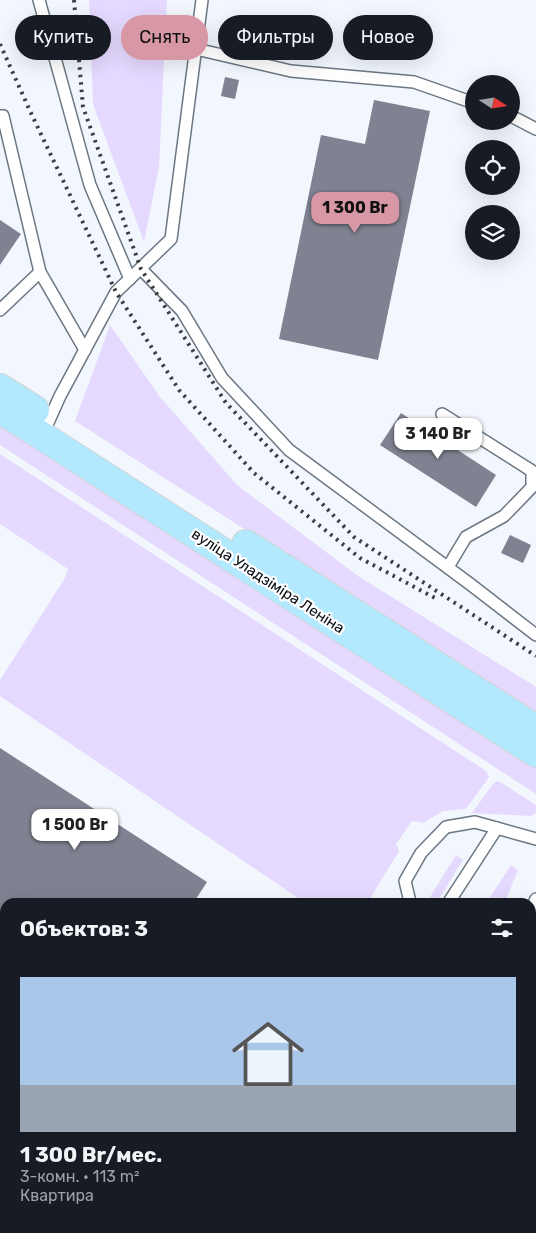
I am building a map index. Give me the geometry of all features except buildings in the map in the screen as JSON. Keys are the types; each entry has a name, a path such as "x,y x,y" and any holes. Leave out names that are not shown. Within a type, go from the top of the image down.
{"main road":[{"name":"вуліца Уладзіміра Леніна","path":"0,388 46,428 536,753"},
{"name":"вуліца Уладзіміра Леніна","path":"0,409 46,428 536,729"}],"lane":[{"path":"39,0 90,185 130,279"},
{"path":"200,15 202,0"},
{"path":"208,52 291,71 414,82 465,100"},
{"path":"46,428 60,396 116,292 171,239 195,60"},
{"path":"0,116 3,116 40,272 85,350"},
{"path":"520,121 536,129"},
{"path":"141,269 182,311 222,378 289,450 448,567 536,635"},
{"path":"0,310 40,272"},
{"path":"442,414 532,471 532,487 504,516 466,537 448,567"},
{"path":"409,898 405,881 421,853 446,827 475,822 536,839"},
{"path":"451,898 497,828"}],"shaded area":[{"path":"89,0 167,0 166,15 121,15 121,60 164,60 159,166 144,242 93,104 91,60 111,60 111,15 90,15"},
{"path":"110,325 160,397 237,485 358,576 536,687 536,715 75,421"},
{"path":"0,416 514,749 536,768 536,794 0,445"},
{"path":"0,454 486,771 489,777 466,809 443,811 423,823 412,821 396,844 399,851 370,898 298,898 0,696 0,680 65,578 68,569 0,524"},
{"path":"497,781 536,805 536,813 531,816 472,813"},
{"path":"456,855 463,860 439,898 429,898"},
{"path":"511,865 518,870 507,898 490,898"}],"railway":[{"path":"74,0 83,107 141,269 226,403 354,537 536,656"},
{"path":"0,44 116,292 179,390 254,473 360,558 437,599"}]}
